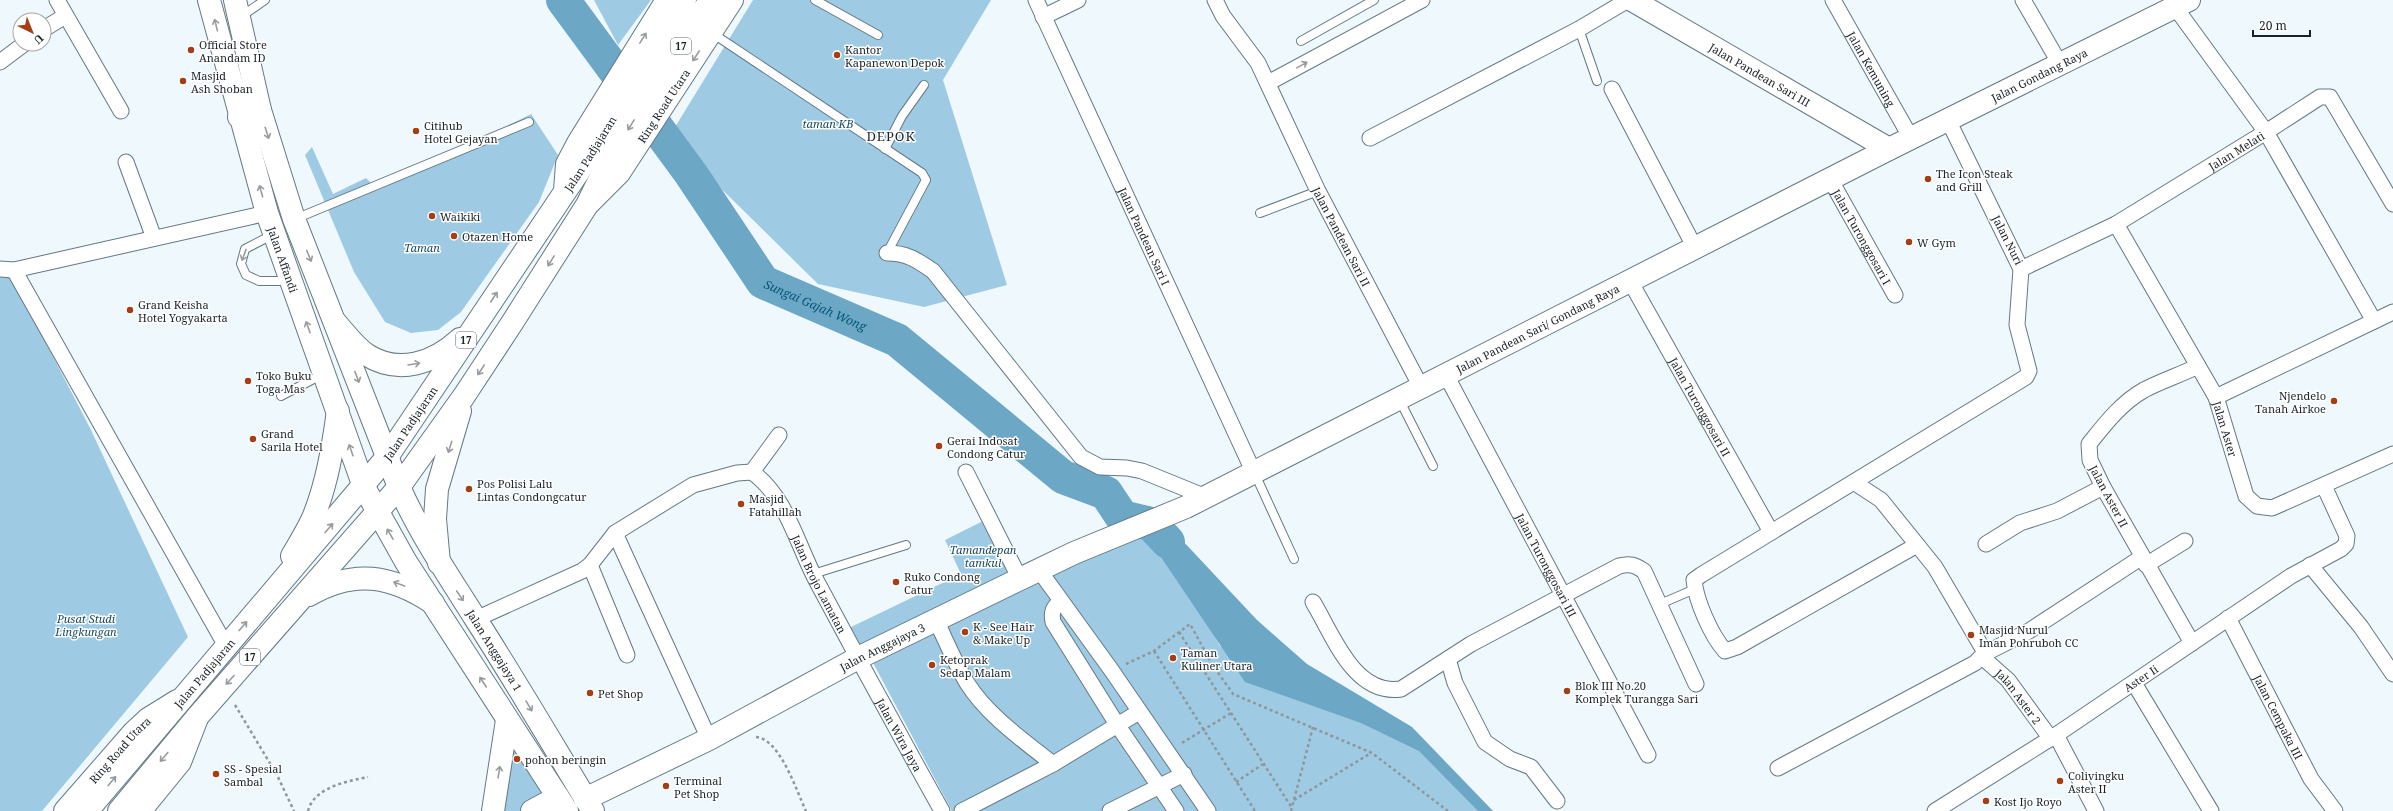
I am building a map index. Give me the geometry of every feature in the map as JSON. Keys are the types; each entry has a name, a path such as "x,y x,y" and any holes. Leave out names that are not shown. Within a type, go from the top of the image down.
{"main road":[{"name":"Jalan Affandi","path":"209,0 239,118 267,213 364,486 377,513"},
{"path":"629,74 667,0"},
{"name":"Jalan Padjajaran","path":"87,811 226,646 364,486 387,457 565,190 586,146 629,74 685,0"},
{"name":"Jalan Padjajaran","path":"119,811 198,716 399,487 464,396 587,205 613,169 658,99 710,0"},
{"name":"Ring Road Utara","path":"658,99 711,33 732,0"},
{"name":"Jalan Pandean Sari III","path":"1638,2 1889,148"},
{"name":"Jalan Gondang Raya","path":"1889,148 2182,3"},
{"path":"237,9 260,110 294,219 399,487"},
{"path":"239,118 260,110"},
{"name":"Jalan Pandean Sari/ Gondang Raya","path":"1186,507 1889,148"},
{"path":"544,221 566,238"},
{"path":"335,322 366,354 389,364 405,366 419,364 448,350 478,322"},
{"path":"439,563 435,519 437,489 464,396"},
{"path":"273,592 313,518 330,463 338,411"},
{"name":"Jalan Anggajaya 1","path":"399,487 414,522 476,619 589,805"},
{"name":"Jalan Anggajaya 3","path":"589,805 858,658 1074,553 1186,507"},
{"path":"377,513 432,603 563,804 532,811"},
{"path":"303,598 318,589 338,582 369,578 400,584 432,603"},
{"name":"Ring Road Utara","path":"65,811 134,732 148,719 182,698"},
{"path":"140,811 180,762 198,716"},
{"path":"493,811 507,720"}],"street":[{"path":"57,0 121,111"},
{"name":"Jalan Pandean Sari I","path":"1036,0 1254,472"},
{"path":"1043,17 1078,0"},
{"name":"Jalan Pandean Sari II","path":"1215,0 1223,16 1258,63 1318,191 1421,388"},
{"path":"1268,83 1422,0"},
{"name":"Jalan Kemuning","path":"1833,0 1911,138"},
{"path":"2023,0 2060,64"},
{"path":"1370,138 1579,29 1638,2"},
{"name":"Jalan Melati","path":"2116,224 2266,132 2182,3"},
{"path":"52,24 66,16"},
{"path":"0,62 13,52"},
{"path":"1612,89 1695,248"},
{"path":"2374,321 2266,132 2320,97 2330,97 2391,197"},
{"name":"Jalan Nuri","path":"1948,120 2021,269 2116,224"},
{"path":"126,162 154,238"},
{"name":"Jalan Turonggosari I","path":"1830,179 1895,295"},
{"path":"226,646 7,270 267,213"},
{"name":"Jalan Aster","path":"2116,224 2216,397 2242,488 2253,503 2262,507 2272,508 2393,454"},
{"path":"887,253 900,253 914,257 933,271 1058,430 1088,462 1100,467 1127,468 1142,471 1206,497"},
{"path":"1918,546 1737,647 1725,651 1716,640 1695,589 1694,580 1771,532 1855,483 2026,377 2029,371 2017,325 2021,269"},
{"name":"Jalan Turonggosari II","path":"1630,281 1771,532"},
{"path":"2216,397 2393,312"},
{"name":"Jalan Aster II","path":"2192,644 2103,487 2090,460 2089,444 2111,417 2144,390 2198,366"},
{"name":"Jalan Turonggosari III","path":"1446,375 1648,755"},
{"path":"476,619 582,571 590,565 615,532 693,485 737,472 752,472 779,435"},
{"name":"Jalan Brojo Lamatan","path":"752,472 765,481 782,507 813,574 858,658"},
{"path":"966,472 1029,574 1061,601 1112,671 1208,811"},
{"name":"Jalan Aster 2","path":"1855,483 1881,500 1918,546 1942,579 1983,656 2008,680 2054,737 2096,811"},
{"name":"Aster Ii","path":"1935,811 2054,737 2228,618 2310,565 2341,549 2346,544 2347,536 2324,486"},
{"path":"1986,544 2020,523 2057,511 2103,487"},
{"path":"615,532 709,739"},
{"path":"1778,768 2029,631 2144,561 2185,541"},
{"path":"1313,602 1352,669 1362,677 1388,691 1401,689 1471,644 1619,566 1628,564 1637,566 1644,571 1696,684"},
{"path":"590,565 627,656"},
{"path":"2310,565 2361,627 2393,674"},
{"path":"1061,601 1055,606 1051,614 1053,622 1118,726 1176,811"},
{"name":"Jalan Cempaka III","path":"2228,618 2308,772 2335,811"},
{"path":"936,620 967,683 977,696 1009,729 1053,764"},
{"name":"Jalan Wira Jaya","path":"858,658 942,811"},
{"path":"1448,659 1455,683 1485,742 1510,759 1531,767 1557,801"},
{"path":"2134,683 2212,811"},
{"path":"962,811 1053,764 1140,712"},
{"path":"1110,811 1184,774"}],"lane":[{"path":"237,9 265,0"},
{"path":"815,0 878,36"},
{"path":"1300,41 1374,0"},
{"path":"1579,29 1597,81"},
{"path":"711,33 922,173 926,180 887,253"},
{"path":"886,149 902,116 924,85"},
{"path":"294,219 529,122"},
{"path":"1260,213 1318,191"},
{"path":"275,234 245,249 241,264 246,275 259,281 292,281"},
{"path":"281,396 325,373"},
{"path":"1399,399 1433,466"},
{"path":"1254,472 1294,559"},
{"path":"813,574 906,545"},
{"path":"1660,604 1695,589"}],"path":[{"path":"1112,671 1154,651 1190,624 1212,664 1233,694 1314,727 1372,753 1448,811"},
{"path":"1179,632 1292,810"},
{"path":"1154,651 1202,730 1255,811"},
{"path":"224,687 277,775 294,811"},
{"path":"1168,751 1231,713"},
{"path":"1292,810 1314,727"},
{"path":"754,737 762,738 772,744 782,759 806,811"},
{"path":"1294,800 1372,753"},
{"path":"1236,782 1263,764"},
{"path":"308,811 312,802 328,789 345,782 368,777"}],"green space":[{"path":"594,0 651,0 618,45"},
{"name":"taman KB","path":"753,0 991,0 943,80 1007,285 924,307 818,284 688,156 672,132"},
{"name":"Taman","path":"531,114 558,155 539,202 461,312 438,330 411,333 385,322 354,272 305,155 312,147 333,194 366,178 378,190"},
{"name":"Pusat Studi Lingkungan","path":"5,264 90,428 188,637 42,811 0,811 0,267"},
{"name":"Tamandepan tamkul","path":"995,515 1023,570 861,651 849,628 961,574 945,540"},
{"name":"Taman Kuliner Utara","path":"1151,524 1220,646 1420,748 1479,811 1210,811 1044,571"},
{"path":"1037,577 1205,811 952,811 871,659"},
{"name":"pohon beringin","path":"508,721 558,797 532,811 494,811"}],"shaded area":[{"path":"1150,506 1257,620 1307,664 1412,727 1493,811 1478,811 1419,751 1361,723 1245,682 1128,508"}],"waterway":[{"name":"Sungai Gajah Wong","path":"563,0 691,174 763,282 897,340 1063,477 1106,493 1122,517 1151,524 1168,542"}],"place":[{"name":"Official Store Anandam ID","path":"191,50"},
{"name":"Kantor Kapanewon Depok","path":"837,55"},
{"name":"Masjid Ash Shoban","path":"183,81"},
{"name":"Citihub Hotel Gejayan","path":"416,131"},
{"name":"The Icon Steak and Grill","path":"1928,179"},
{"name":"Waikiki","path":"432,216"},
{"name":"Otazen Home","path":"454,236"},
{"name":"W Gym","path":"1909,242"},
{"name":"Grand Keisha Hotel Yogyakarta","path":"130,310"},
{"name":"Toko Buku Toga Mas","path":"248,381"},
{"name":"Njendelo Tanah Airkoe","path":"2334,401"},
{"name":"Grand Sarila Hotel","path":"253,439"},
{"name":"Gerai Indosat Condong Catur","path":"939,446"},
{"name":"Pos Polisi Lalu Lintas Condongcatur","path":"469,489"},
{"name":"Masjid Fatahillah","path":"741,504"},
{"name":"Ruko Condong Catur","path":"896,582"},
{"name":"K - See Hair & Make Up","path":"965,632"},
{"name":"Masjid Nurul Iman Pohruboh CC","path":"1971,635"},
{"name":"Taman Kuliner Utara","path":"1173,658"},
{"name":"Ketoprak Sedap Malam","path":"932,665"},
{"name":"Blok III No.20 Komplek Turangga Sari","path":"1567,691"},
{"name":"Pet Shop","path":"590,693"},
{"name":"pohon beringin","path":"517,759"},
{"name":"SS - Spesial Sambal","path":"216,774"},
{"name":"Colivingku Aster II","path":"2060,781"},
{"name":"Terminal Pet Shop","path":"666,786"},
{"name":"Kost Ijo Royo","path":"1986,801"}],"district":[{"name":"DEPOK","path":"891,136"}]}
